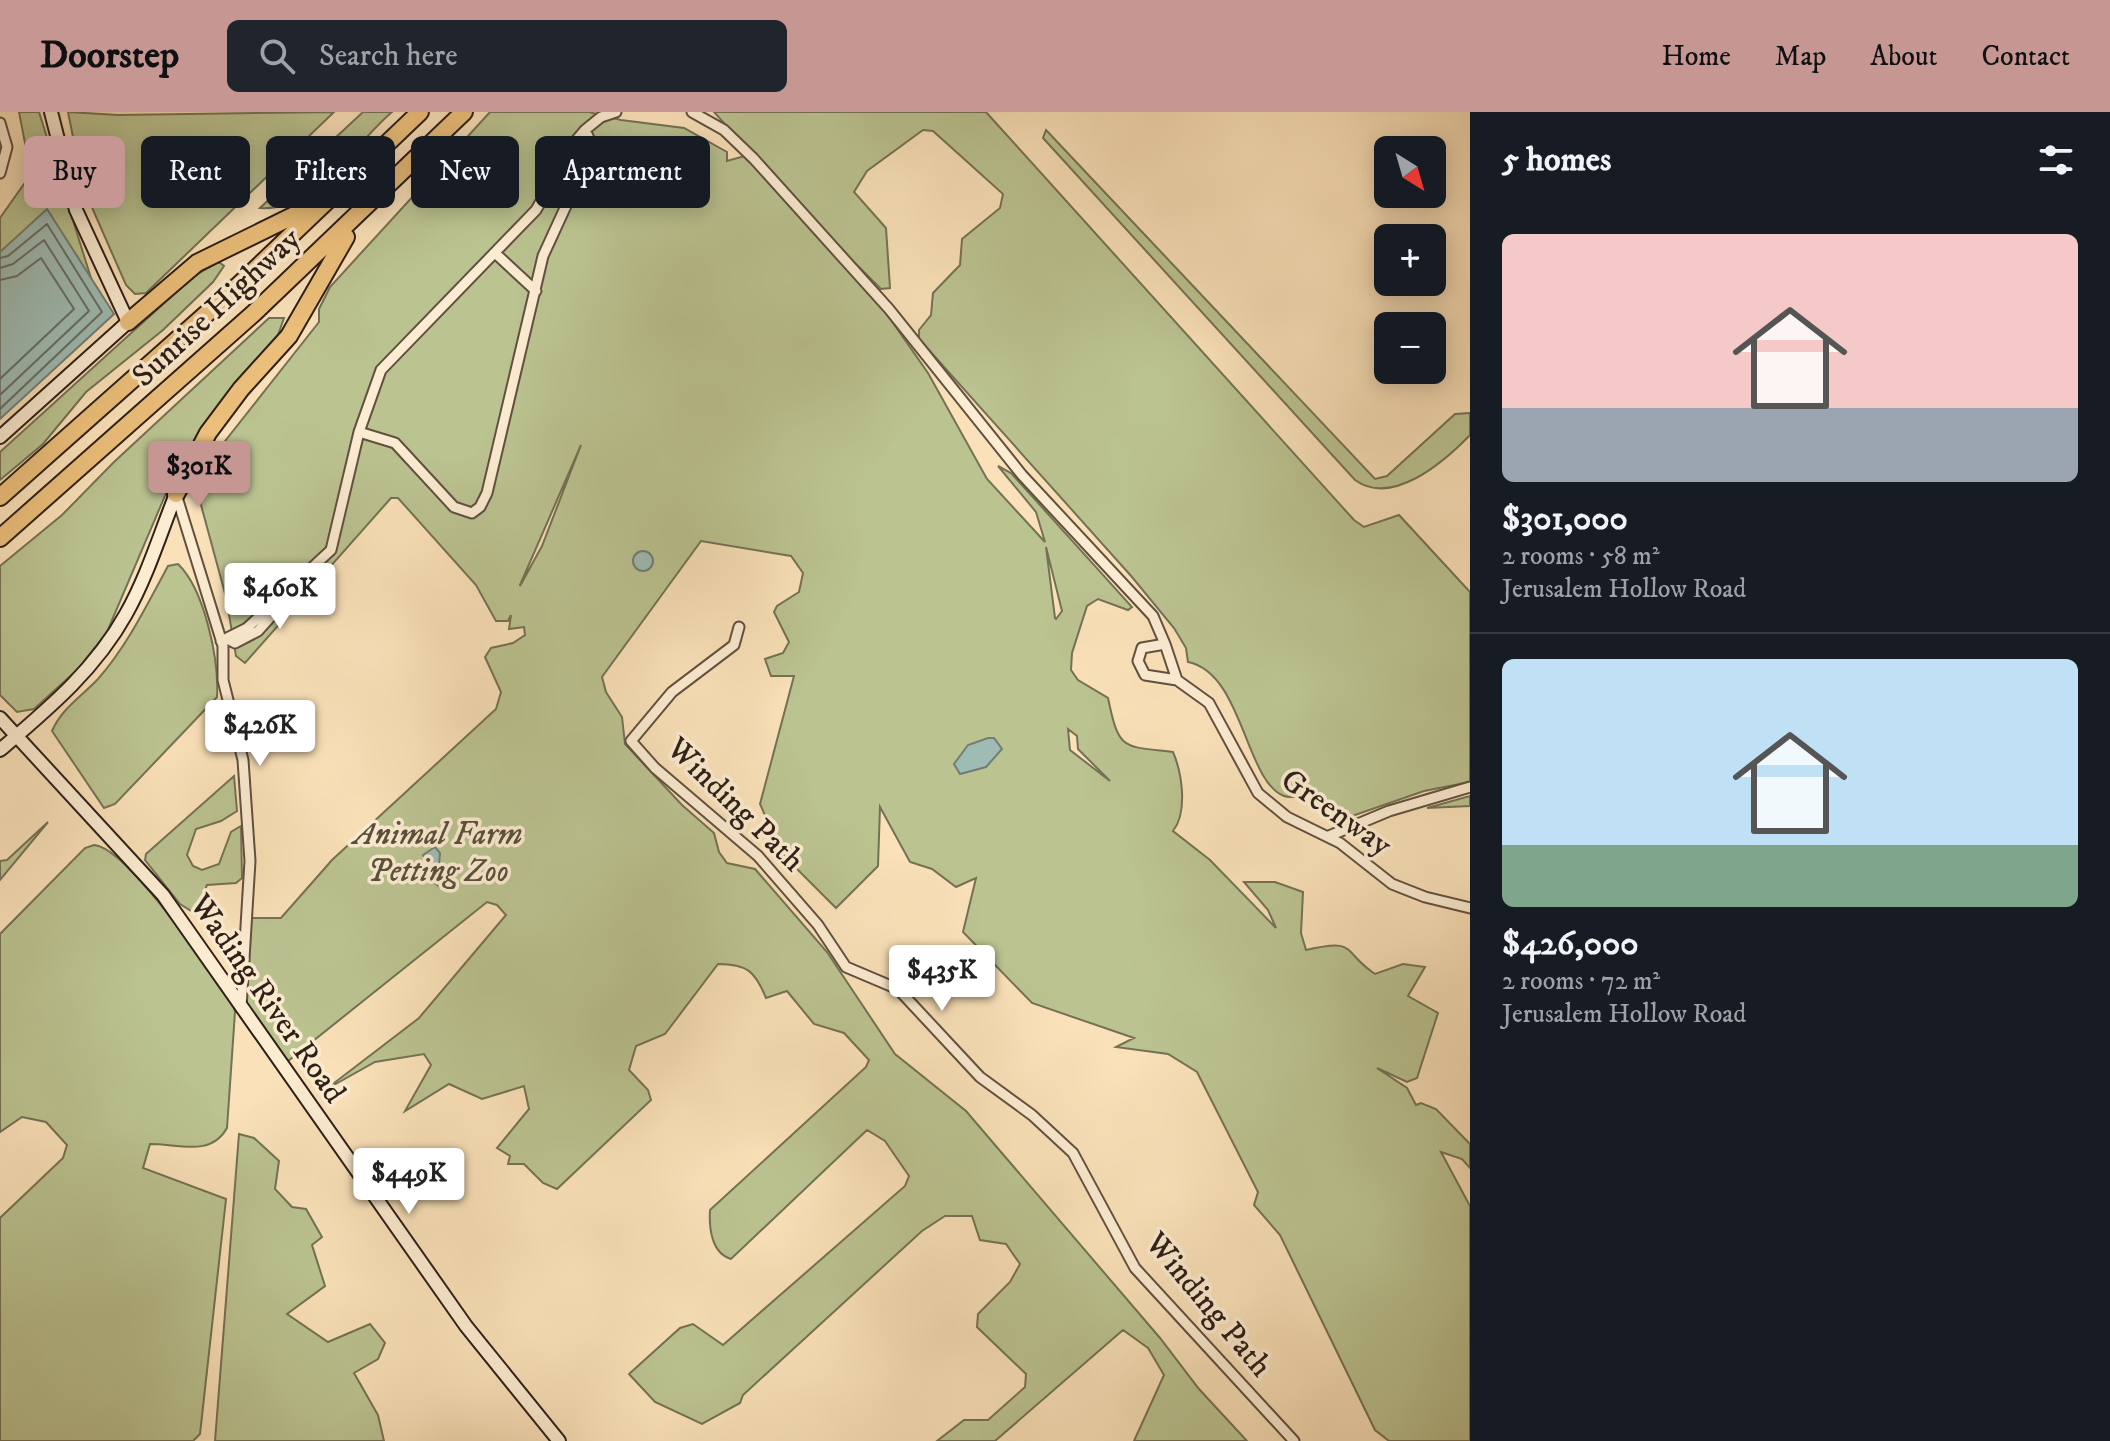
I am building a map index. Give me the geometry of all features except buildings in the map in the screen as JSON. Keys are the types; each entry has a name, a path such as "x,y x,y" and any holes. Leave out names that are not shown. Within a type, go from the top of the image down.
{"highway":[{"name":"Sunrise Highway","path":"395,137 420,112"},
{"name":"Sunrise Highway","path":"0,538 193,369 464,112"},
{"path":"176,494 217,420 289,336 338,247 408,168"},
{"path":"128,322 197,263 292,219 307,208"},
{"name":"Sunrise Highway","path":"0,497 188,332 320,208"}],"main road":[{"path":"0,437 128,322 76,210 51,112"},
{"path":"0,750 77,681 113,635 134,600 176,494"},
{"name":"Wading River Road","path":"0,718 163,895 466,1326 559,1441"}],"street":[{"path":"224,640 235,643 249,638 272,609 331,550 359,432 381,370 536,210 574,143 585,130 601,117 616,112"},
{"path":"692,112 724,130 754,159 859,276 1022,475 1153,616 1177,680"},
{"path":"0,123 7,147 0,173"},
{"path":"359,432 395,443 454,507 472,513 480,507 487,493 555,225 593,147 585,130"},
{"path":"495,253 536,291"},
{"path":"176,494 224,640 223,680 243,760 250,861 241,1008"},
{"name":"Winding Path","path":"739,627 734,645 672,692 631,741 655,768 758,856 818,925 846,967 898,989 980,1077 1032,1115 1073,1153 1135,1268 1294,1441"},
{"name":"Greenway","path":"1165,644 1142,648 1138,661 1145,675 1177,680 1209,703 1258,793 1287,817 1329,836 1392,884 1470,908"},
{"path":"1329,836 1389,811 1470,787"}],"green space":[{"path":"19,112 39,112 47,136 24,138"},
{"path":"68,112 118,115 334,112 309,136 266,136 266,177 250,193 250,136 141,136 141,208 234,208 146,293 135,294 126,285 92,208 125,208 125,136 73,136"},
{"path":"363,112 392,112 368,136 337,136"},
{"name":"Animal Farm Petting Zoo","path":"490,112 589,112 621,120 684,128 698,136 535,136 535,208 710,208 710,143 727,152 727,161 752,154 714,112 986,112 1354,520 1364,527 1399,515 1470,592 1470,782 1424,791 1335,822 1328,820 1308,793 1287,797 1271,786 1260,770 1221,685 1206,670 1188,662 1186,648 1174,628 1132,577 919,339 919,330 931,315 933,293 960,265 962,239 1000,208 1003,194 933,131 923,130 867,171 854,192 886,228 890,288 881,289 842,250 928,373 987,479 1045,542 1036,512 998,466 1011,473 1132,607 1128,610 1098,599 1087,606 1072,653 1071,670 1078,680 1108,698 1116,728 1126,743 1173,752 1179,771 1182,803 1181,814 1173,831 1210,860 1276,928 1268,910 1244,882 1275,882 1303,892 1301,933 1306,950 1342,946 1375,974 1403,964 1425,967 1408,996 1438,1013 1417,1078 1407,1082 1377,1068 1407,1088 1416,1105 1421,1103 1436,1109 1470,1144 1470,1168 1462,1159 1441,1152 1470,1206 1470,1441 1389,1441 1375,1430 1280,1235 1254,1205 1258,1192 1197,1072 1168,1054 1116,1047 1134,1038 1032,1003 963,932 976,878 956,887 932,869 910,862 880,807 878,866 836,908 782,854 760,804 794,676 771,676 765,659 783,653 789,642 774,612 777,606 799,592 803,573 791,556 701,541 602,677 606,692 622,717 625,744 682,805 714,833 719,852 727,863 755,869 827,952 895,1054 966,1111 1160,1338 1199,1389 1247,1441 1134,1441 1164,1375 1148,1348 1123,1330 995,1441 937,1441 964,1420 988,1420 1025,1387 1026,1374 977,1327 978,1314 1010,1282 1020,1264 1006,1244 980,1240 972,1216 945,1216 922,1231 743,1395 740,1403 702,1424 655,1402 629,1374 680,1328 693,1324 723,1345 905,1186 909,1176 885,1141 867,1130 731,1259 719,1251 711,1231 710,1210 866,1067 869,1060 844,1033 814,1024 787,991 766,998 754,975 743,968 718,964 665,1034 636,1046 629,1070 648,1090 651,1100 557,1189 543,1183 524,1164 508,1164 510,1156 497,1148 529,1109 524,1086 482,1099 449,1084 405,1111 431,1065 424,1054 375,1062 325,1090 419,1018 506,915 497,905 487,902 283,1065 242,1008 249,918 281,918 332,860 496,709 501,692 485,657 491,648 513,643 525,635 524,627 509,629 511,615 508,621 496,621 476,585 398,498 391,498 245,663 236,656 226,597 198,494 199,474 319,322 319,309 330,287 411,198 411,208 519,208 519,136 468,136","holes":["581,445 542,546 520,586","1046,547 1062,611 1056,619 1055,618","1068,729 1077,736 1078,749 1110,781 1070,750"]},
{"path":"1046,130 1375,479 1387,476 1455,414 1470,413 1470,435 1432,468 1401,485 1369,487 1355,480 1043,138"},
{"path":"24,184 24,208 69,208 101,310 0,283 0,218"},
{"path":"219,262 224,266 213,282 163,330 86,392 43,444 0,480 0,452 194,276"},
{"path":"269,318 284,318 278,335 167,491 107,632 77,670 34,709 17,712 0,695 0,566 62,515 114,462"},
{"path":"178,564 188,576 203,608 216,664 217,697 115,804 104,808 52,731 67,709 98,679 118,653 168,566"},
{"path":"234,776 237,811 221,821 196,829 187,855 193,866 202,870 219,864 231,832 241,826 242,878 236,883 207,885 196,914 180,904 145,860 146,854"},
{"path":"1470,796 1470,806 1427,808"},
{"path":"48,822 0,880 0,861 7,860"},
{"path":"94,845 109,851 147,888 233,1003 235,1012 227,1128 212,1143 203,1146 150,1144 143,1168 226,1199 200,1434 193,1441 0,1441 0,1218 63,1158 67,1145 46,1122 22,1117 0,1132 0,934 85,848"},
{"path":"239,1134 254,1138 279,1161 275,1189 292,1207 306,1209 322,1237 312,1245 325,1286 287,1314 328,1342 370,1324 385,1343 378,1359 354,1373 378,1415 384,1441 215,1441"}],"water":[{"path":"47,209 114,314 0,419 0,252"},
{"path":"643,551 650,554 653,561 650,568 643,571 636,568 633,561 636,554"},
{"path":"994,738 1002,749 986,767 960,774 954,764 968,745"},
{"path":"435,847 440,853 439,865 445,876 440,887 431,881 430,867 423,855"}]}
